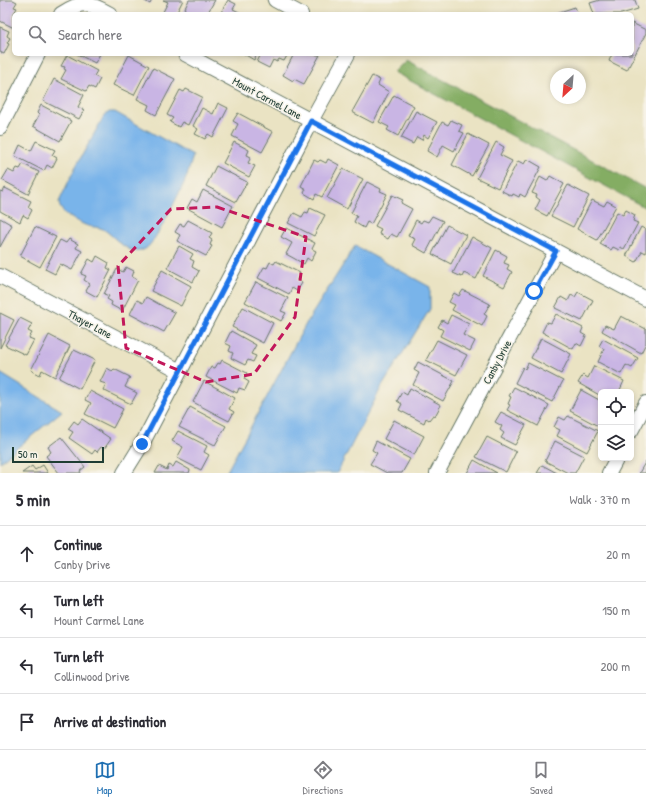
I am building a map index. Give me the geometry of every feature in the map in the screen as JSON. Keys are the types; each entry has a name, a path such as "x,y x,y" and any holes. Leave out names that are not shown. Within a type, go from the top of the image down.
{"street":[{"path":"275,0 297,12"},
{"path":"63,12 72,5 89,3 106,12"},
{"path":"0,128 37,56"},
{"name":"Mount Carmel Lane","path":"189,56 646,299"},
{"path":"124,473 142,444 311,121 347,56"},
{"name":"Canby Drive","path":"437,473 556,251"},
{"name":"Thayer Lane","path":"0,276 180,371"},
{"path":"634,425 646,403"},
{"path":"608,473 614,461"}],"highlighted area":[{"path":"217,207 306,237 295,317 254,374 206,382 126,348 118,266 171,209"}],"green space":[{"path":"406,60 646,189 646,208 394,72"}],"water":[{"path":"109,112 115,112 193,156 184,183 172,208 149,245 145,249 139,251 133,251 122,245 103,229 88,226 74,220 62,210 59,202 75,168 104,116"},
{"path":"355,246 430,287 430,309 381,388 337,473 226,473 307,322"},
{"path":"0,373 62,411 0,462"}],"building":[{"path":"0,0 13,0 17,2 14,7 17,8 15,12 12,12 12,27 0,21"},
{"path":"143,0 152,0 150,4"},
{"path":"163,0 183,0 177,12 163,12 168,2"},
{"path":"189,0 215,0 208,12 183,12"},
{"path":"228,0 236,4 233,9 239,12 221,12"},
{"path":"600,0 635,0 638,9 628,12 593,12 590,3"},
{"path":"575,7 577,12 559,12"},
{"path":"634,24 646,30 646,33 627,70 609,61 611,56 634,56"},
{"path":"0,27 9,31 7,36 10,38 7,43 9,44 4,54 0,52"},
{"path":"66,56 69,56 97,71 94,76 100,79 95,89 89,86 86,91 61,79 66,70 64,69 65,67 61,66"},
{"path":"81,56 99,56 95,63"},
{"path":"128,56 149,66 134,95 113,85"},
{"path":"247,56 256,56 254,60"},
{"path":"260,56 287,56 284,61 279,59 277,62 273,60 269,68 257,62"},
{"path":"293,56 319,56 304,84 294,79 293,81 283,75"},
{"path":"153,68 175,79 156,115 147,110 149,105 137,99"},
{"path":"372,76 380,80 378,85 389,92 373,123 352,112"},
{"path":"54,79 84,95 78,107 84,110 79,119 43,101"},
{"path":"186,89 202,97 188,125 182,122 179,127 170,122 173,118 167,115 180,90 184,92"},
{"path":"394,95 414,106 398,136 387,130 389,127 379,122"},
{"path":"218,103 228,108 213,137 208,134 205,139 195,134 198,129 193,126 202,108 213,114"},
{"path":"41,105 71,121 60,141 33,126 39,115 37,113"},
{"path":"416,111 437,122 428,138 424,135 422,140 417,137 413,144 401,138"},
{"path":"238,113 273,132 262,152 232,136 238,124 233,121"},
{"path":"451,120 462,125 459,131 464,133 454,151 443,145 437,157 427,151 442,122 448,125"},
{"path":"468,134 489,145 472,176 452,165"},
{"path":"36,141 55,150 52,155 57,158 52,168 47,165 44,171 15,156 20,145 31,151"},
{"path":"234,142 249,150 247,155 251,157 248,163 255,166 249,177 223,163"},
{"path":"496,142 504,147 500,155 512,161 498,188 477,178"},
{"path":"328,159 339,165 322,197 316,194 314,199 304,193 306,189 301,186 314,160 318,162 320,160 326,163"},
{"path":"527,159 541,167 525,197 520,194 519,197 513,194 512,196 502,191 518,161 524,164"},
{"path":"23,164 39,172 28,194 2,180 8,170 14,173 17,168 20,169"},
{"path":"216,166 247,182 236,202 206,186"},
{"path":"343,169 363,179 347,209 327,198"},
{"path":"550,176 564,184 547,216 535,210 540,200 536,197 537,195 532,193 540,177 547,181"},
{"path":"367,182 381,189 380,191 387,194 371,224 367,222 364,228 354,222 357,216 351,213"},
{"path":"568,185 589,196 573,227 551,216"},
{"path":"5,188 31,201 28,207 32,210 28,218 23,215 20,222 0,211 0,191 3,192"},
{"path":"203,190 233,206 222,227 187,208 192,199 197,202"},
{"path":"392,195 403,200 401,203 412,209 397,237 391,234 388,239 379,234 381,229 375,226"},
{"path":"592,200 604,206 607,201 616,206 597,240 577,229"},
{"path":"310,208 325,215 314,236 288,223 294,213 302,217 305,212 308,213"},
{"path":"626,210 635,215 633,221 638,223 624,249 620,247 619,250 613,247 611,250 600,244 617,212 623,215"},
{"path":"432,216 443,221 426,253 412,245 415,239 408,236 416,220 421,223 423,220 428,222"},
{"path":"0,218 12,225 0,247"},
{"path":"188,220 212,233 209,238 212,240 210,245 212,246 206,256 177,241 180,235 175,232 180,224 184,226"},
{"path":"447,225 466,235 451,264 432,254"},
{"path":"35,227 56,237 40,267 20,256"},
{"path":"641,227 646,230 646,253 642,251 636,262 626,256"},
{"path":"286,228 315,243 312,249 316,251 311,261 307,258 304,264 286,254 292,243 281,237"},
{"path":"472,237 492,248 476,279 464,273 462,277 453,273"},
{"path":"69,239 78,244 76,248 82,251 72,270 60,264 55,274 45,269 60,240 66,243"},
{"path":"179,246 193,254 190,259 194,261 192,267 199,271 193,282 167,268"},
{"path":"496,250 507,256 504,263 509,265 507,269 512,272 504,287 483,276"},
{"path":"97,256 109,263 107,268 111,270 97,297 86,291 90,284 84,280 86,276 81,274 89,259 94,262"},
{"path":"276,261 300,273 297,280 302,283 297,291 292,288 289,294 258,278 264,267 267,268 270,262 274,264"},
{"path":"126,267 134,271 132,277 138,280 122,311 111,305 112,302 107,299 109,296 104,294 117,269 123,272"},
{"path":"162,270 191,286 181,306 151,291"},
{"path":"256,282 288,298 281,311 286,313 281,321 245,302"},
{"path":"463,290 490,304 484,314 487,316 482,326 452,310 455,305 449,302 454,293 459,296"},
{"path":"578,292 593,300 582,321 555,308 561,297 568,301 571,295 575,297"},
{"path":"146,297 175,313 164,332 130,314 137,300 143,303"},
{"path":"243,307 273,323 263,343 232,327"},
{"path":"0,313 14,320 0,348"},
{"path":"556,314 583,328 581,333 586,336 581,346 576,343 573,349 542,332 547,322 551,323"},
{"path":"451,315 469,324 463,335 475,341 470,351 440,336 443,330 438,327 442,320 447,323"},
{"path":"621,316 646,329 646,343 641,353 602,331 605,325 614,329"},
{"path":"20,318 32,324 28,331 32,333 29,338 34,340 26,355 5,345"},
{"path":"231,331 256,345 251,354 256,356 253,362 248,360 245,365 231,358 233,353 229,351 231,346 225,343"},
{"path":"49,335 70,346 55,377 42,370 40,375 31,370"},
{"path":"541,338 571,354 561,374 531,358"},
{"path":"603,339 638,358 632,368 626,365 621,374 598,362 604,349 599,346"},
{"path":"437,340 467,355 456,375 426,360"},
{"path":"74,350 95,360 80,389 59,378"},
{"path":"222,360 247,373 244,379 249,382 245,390 239,388 237,393 206,377 211,367 215,368"},
{"path":"418,362 454,381 443,401 413,385 419,373 414,370"},
{"path":"528,363 563,381 552,402 515,383 523,367 525,369"},
{"path":"594,366 624,381 620,389 598,389 598,394 578,383 583,375 588,378"},
{"path":"107,368 112,371 114,369 130,377 125,387 137,393 131,404 103,390 106,384 100,382"},
{"path":"204,381 235,398 229,409 234,412 229,421 193,402"},
{"path":"514,387 549,405 538,426 507,410 510,405 508,404 511,397 509,396"},
{"path":"410,388 441,405 435,416 433,415 429,420 426,418 424,423 399,410 402,404 397,401 402,392 407,395"},
{"path":"581,390 598,399 598,426 570,411"},
{"path":"90,391 123,409 113,428 85,414 91,403 85,400"},
{"path":"190,407 226,426 215,445 179,427"},
{"path":"501,412 526,425 515,445 501,438 504,433 500,430 502,426 495,422"},
{"path":"568,416 598,431 587,452 557,436 560,430 554,427 559,417 565,420"},
{"path":"82,419 111,439 104,449 101,447 97,452 95,450 92,454 69,438 73,432 68,429 74,421 78,424"},
{"path":"394,420 424,436 414,455 384,439"},
{"path":"178,431 207,446 204,452 209,455 201,470 177,458 183,447 172,441"},
{"path":"61,437 85,467 80,471 81,473 59,473 46,456 51,452 48,447"},
{"path":"487,437 516,452 506,472 476,457"},
{"path":"376,441 410,459 402,473 387,473 370,464 377,453 372,450"},
{"path":"555,441 584,456 575,473 568,473 545,461"},
{"path":"474,460 497,473 467,473"},
{"path":"646,461 646,473 639,473"},
{"path":"176,462 190,470 189,473 155,473 159,466 167,470 169,465 173,467"},
{"path":"43,465 48,473 22,473 32,466 35,470"},
{"path":"542,465 557,473 537,473"}],"route":[{"path":"142,444 311,121 556,251 534,291"}]}
